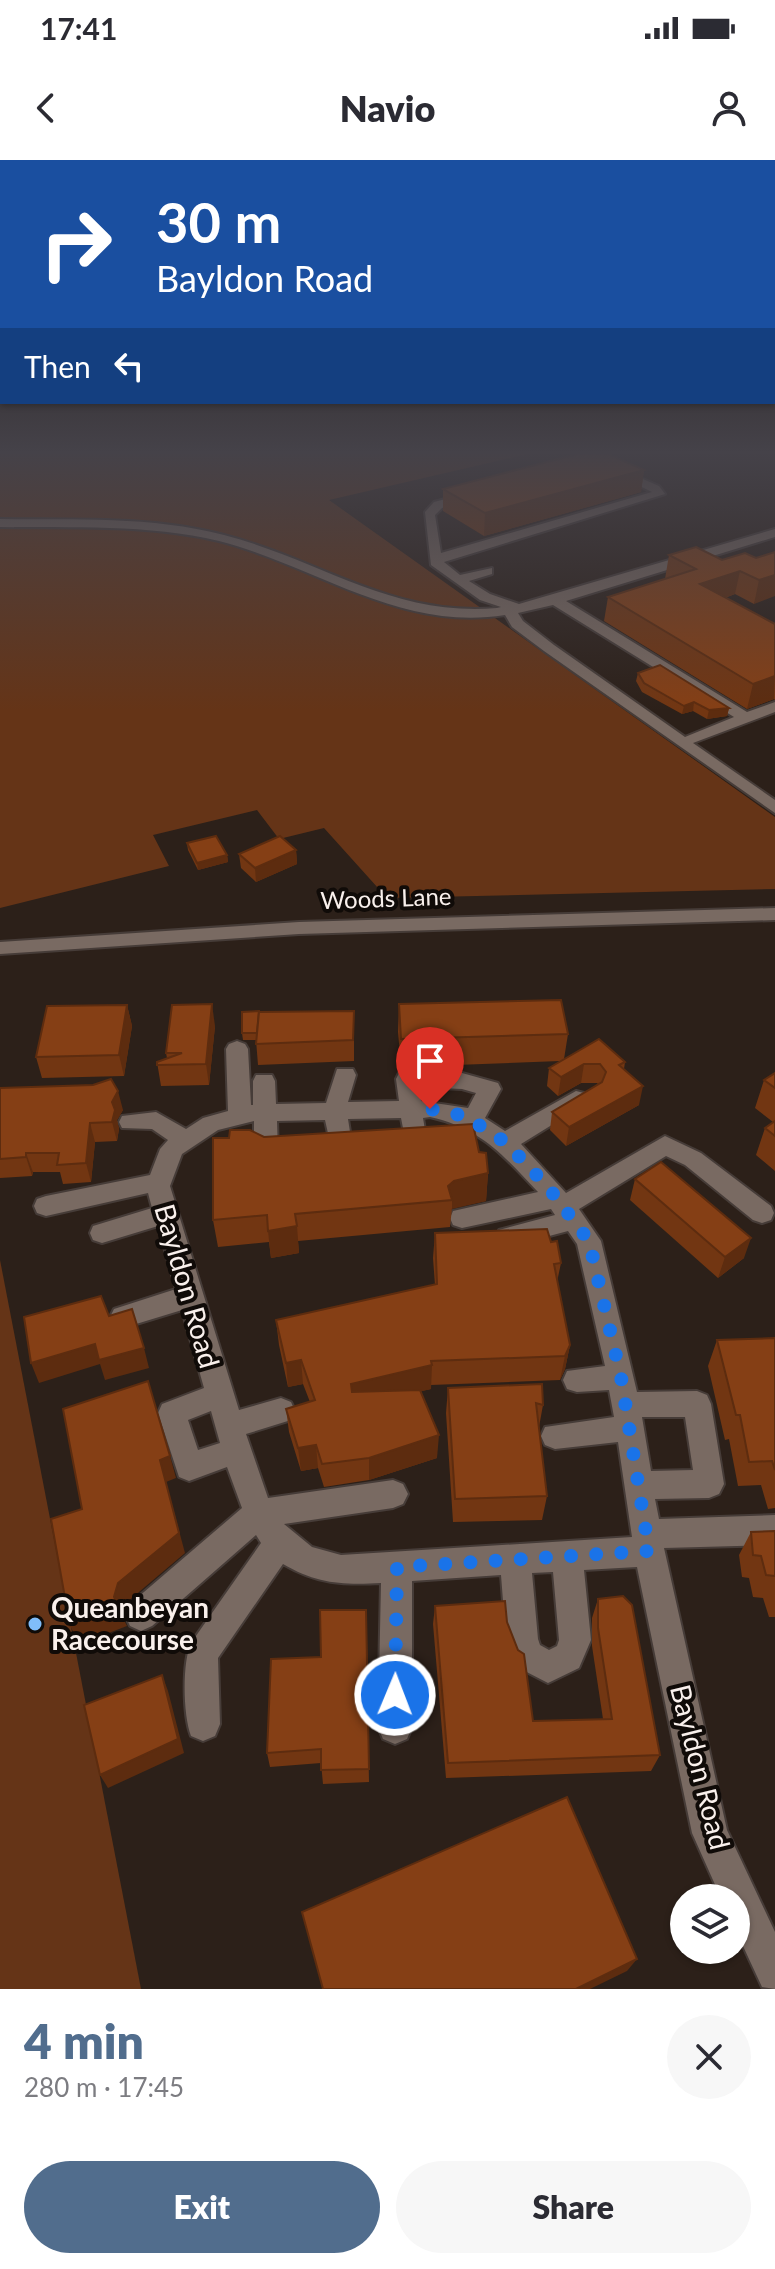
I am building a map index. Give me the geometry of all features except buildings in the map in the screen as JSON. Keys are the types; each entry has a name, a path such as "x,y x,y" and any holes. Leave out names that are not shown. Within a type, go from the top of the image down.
{"street":[{"path":"224,539 246,544 406,606 451,614 514,609 555,600 754,539"},
{"path":"433,539 436,562 458,580 514,609"},
{"path":"436,562 444,556 502,539"},
{"path":"458,580 487,571"},
{"path":"555,600 746,718"},
{"path":"514,609 517,624 775,808"},
{"path":"692,738 775,707"},
{"name":"Woods Lane","path":"0,948 299,928 775,914"},
{"path":"237,1049 266,1153"},
{"path":"340,1145 335,1110 345,1075"},
{"path":"253,1114 264,1081"},
{"path":"505,1142 589,1092"},
{"path":"411,1109 415,1142"},
{"name":"Bayldon Road","path":"648,1542 567,1556 341,1570 310,1564 279,1543 258,1514 219,1395 158,1186 172,1149 211,1124 253,1114 430,1109 465,1116 505,1142 589,1241 626,1403 648,1542 710,1833 775,1974"},
{"path":"130,1122 156,1120 186,1140"},
{"path":"498,1239 564,1208 665,1145 693,1159 762,1213"},
{"path":"46,1206 146,1183 158,1186"},
{"path":"462,1218 564,1208"},
{"path":"102,1233 166,1214"},
{"path":"123,1317 190,1296"},
{"path":"577,1380 626,1403 697,1404 709,1484 639,1485"},
{"path":"219,1395 172,1413 189,1467 281,1411"},
{"path":"555,1436 626,1403"},
{"path":"141,1615 258,1514 393,1494"},
{"path":"648,1542 775,1530"},
{"path":"203,1724 202,1654 279,1543"},
{"path":"515,1560 522,1639 528,1656 548,1667 568,1657 575,1640 567,1556"},
{"path":"395,1727 397,1567"}],"shaded area":[{"path":"0,539 384,539 775,817 775,889 387,898 324,828 279,839 257,810 153,835 169,866 0,908"},
{"name":"Queanbeyan Racecourse","path":"0,1260 141,1989 0,1989"}],"place":[{"name":"Queanbeyan Racecourse","path":"35,1624"}],"route":[{"path":"395,1695 397,1567 649,1551 621,1377 589,1241 548,1187 505,1142 465,1116 430,1109"}]}
